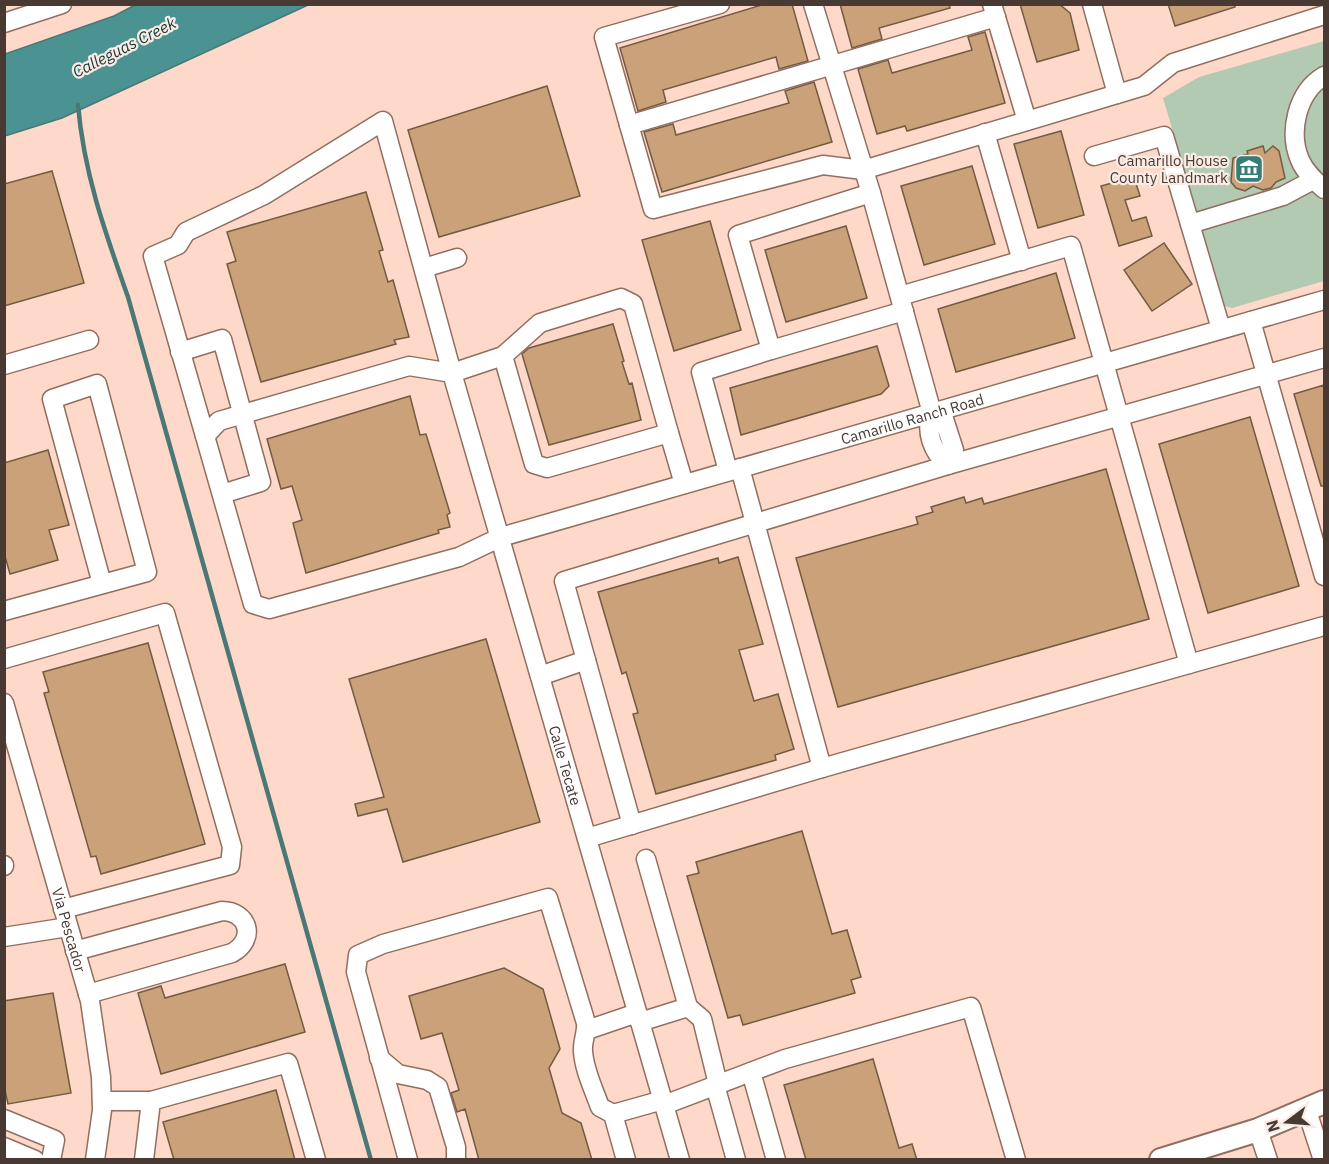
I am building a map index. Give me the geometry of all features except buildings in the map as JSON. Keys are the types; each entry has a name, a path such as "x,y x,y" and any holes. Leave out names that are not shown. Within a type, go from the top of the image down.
{"main road":[{"path":"1161,1160 1258,1130 1316,1106"}],"street":[{"path":"4,23 62,4"},
{"path":"720,4 604,37 653,209 823,165 863,170 1144,86 1173,63 1324,15"},
{"path":"813,4 871,194 932,412 944,419 954,450 948,465"},
{"path":"1092,4 1117,94"},
{"path":"629,125 831,65 994,11 1027,121"},
{"path":"1190,224 1319,184 1300,161 1295,140 1296,117 1304,96 1324,76"},
{"name":"Calle Tecate","path":"180,352 153,256 178,244 186,232 264,195 384,121 452,373 680,1160"},
{"path":"985,133 1022,261"},
{"path":"1094,156 1164,136 1221,329"},
{"path":"771,350 738,235 871,194"},
{"path":"822,768 755,522 700,372 771,350 1022,261 1071,246 1189,664"},
{"path":"424,268 457,258"},
{"path":"205,436 219,421 409,366 452,373 503,356 540,323 621,298 633,303 684,484"},
{"name":"Camarillo Ranch Road","path":"222,494 253,604 269,609 459,557 501,537 1324,300"},
{"path":"1251,321 1324,576"},
{"path":"222,339 243,414 261,482 222,494 180,352 222,339"},
{"path":"4,364 89,340"},
{"path":"503,356 534,464 547,468 669,432"},
{"path":"632,825 564,581 948,465 1324,358"},
{"path":"4,611 147,572 97,384 52,399 102,584"},
{"path":"4,659 165,613 232,847 230,865 63,909"},
{"path":"587,838 822,768 1324,626"},
{"path":"540,676 586,660"},
{"name":"Via Pescador","path":"4,703 88,994 95,1028 102,1101 95,1160"},
{"path":"645,859 688,1007 702,1019 716,1085 736,1160"},
{"path":"408,1160 356,972 358,955 383,944 548,898 586,1030 583,1051 600,1107 613,1114 664,1102 785,1059 971,1006 1016,1160"},
{"path":"75,951 222,911 232,911 240,917 246,928 247,939 241,948 232,953 88,994"},
{"path":"4,937 68,927"},
{"path":"586,1030 688,1007"},
{"path":"379,1058 398,1074 427,1080 438,1087 456,1148 456,1160"},
{"path":"102,1101 151,1101 288,1063 316,1160"},
{"path":"751,1072 776,1160"},
{"path":"144,1160 151,1101"},
{"path":"1316,1106 1322,1157"},
{"path":"613,1114 626,1160"},
{"path":"4,1119 55,1140 51,1160"},
{"path":"1258,1130 1268,1160"},
{"path":"4,1147 35,1160"}],"green space":[{"path":"1324,41 1324,281 1232,308 1225,306 1163,98 1199,77"}],"water":[{"name":"Calleguas Creek","path":"135,5 308,5 62,118 5,136 5,54 114,16"}],"waterway":[{"path":"78,105 90,179 128,297 371,1160"}],"place":[{"name":"Camarillo House County Landmark","path":"1249,169"}]}
